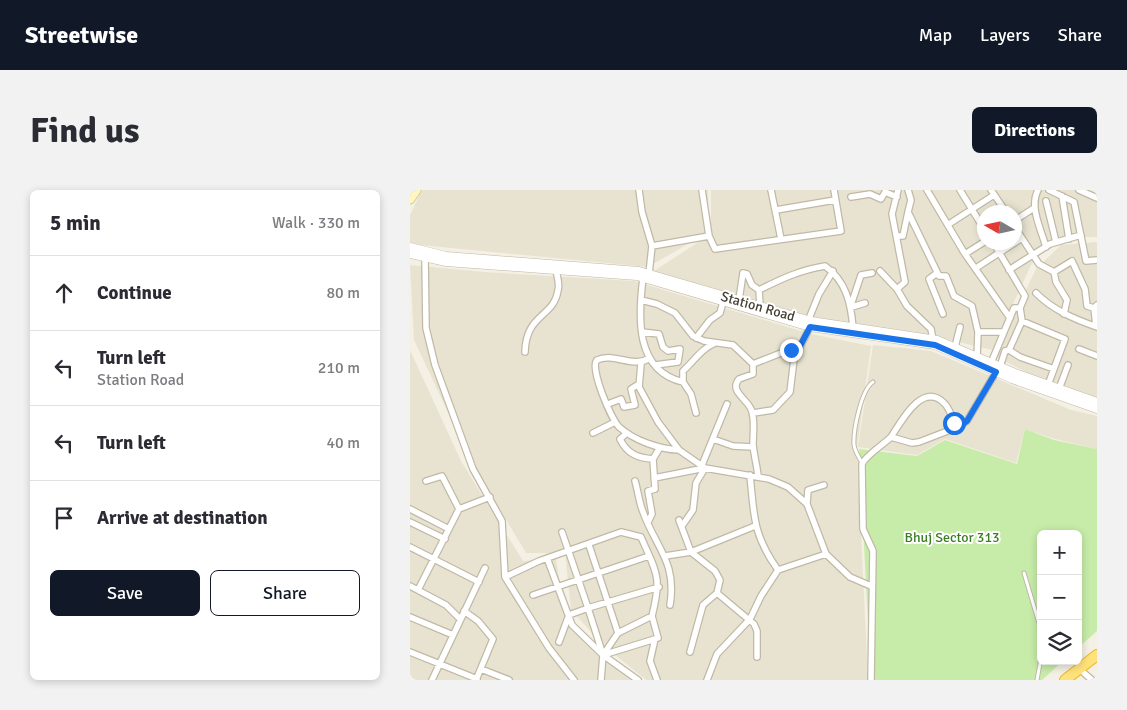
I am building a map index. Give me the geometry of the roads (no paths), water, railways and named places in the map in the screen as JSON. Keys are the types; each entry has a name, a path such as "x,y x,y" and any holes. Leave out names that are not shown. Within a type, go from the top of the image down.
{"highway":[{"path":"1065,680 1097,655"},
{"path":"1084,678 1097,664"}],"main road":[{"path":"410,199 416,190"}],"street":[{"path":"639,190 642,212 652,246 641,300 642,332 648,359 670,379 683,382"},
{"path":"702,190 709,236 715,249 841,231 834,190"},
{"path":"771,190 781,239"},
{"path":"897,289 905,282 892,214 898,190"},
{"path":"897,236 903,236 911,200 908,190"},
{"path":"927,190 965,254 1010,318"},
{"path":"1038,190 1034,208 1046,247"},
{"path":"1079,190 1097,198"},
{"path":"962,191 977,218"},
{"path":"1056,242 1046,201 1052,191 1074,202 1086,261 1097,260"},
{"path":"851,197 870,194 881,199 885,192 897,197"},
{"path":"948,224 972,210 992,193 1001,205"},
{"path":"1062,196 1069,238"},
{"path":"776,210 835,200"},
{"path":"1035,200 1046,201"},
{"path":"1022,216 1034,208"},
{"path":"908,212 939,276 946,276 954,296 972,306 978,332 977,357"},
{"path":"1009,270 1056,242 1081,235"},
{"path":"652,246 709,236"},
{"path":"1022,238 1039,264 1054,272"},
{"path":"965,254 977,246"},
{"name":"Station Road","path":"410,247 446,256 638,270 646,276 723,302 809,324 935,345 1097,409"},
{"path":"891,437 912,443 919,442 958,427 967,421 998,369 1005,351 1009,350 1022,321 1020,308 1025,296 997,250"},
{"path":"976,268 1005,250"},
{"name":"Station Road","path":"410,254 446,262 646,276 760,306 809,324 933,339 991,363 998,369 1097,402"},
{"path":"425,257 426,328 434,364 473,469 502,520 505,577 549,648 574,680"},
{"path":"1036,293 1046,303 1064,314 1096,327 1095,306 1087,306 1085,289 1072,261 1054,272"},
{"path":"759,290 808,268 825,266 833,271 848,293 853,328"},
{"path":"525,352 526,334 556,297 558,286 556,270"},
{"path":"753,413 772,410 790,392 793,365 798,350 819,294 833,271"},
{"path":"880,271 897,289 907,306 931,330 933,339"},
{"path":"1054,272 1056,282 1067,300 1064,314"},
{"path":"738,300 743,273 747,274 752,285 759,290"},
{"path":"851,306 861,275 872,273"},
{"path":"937,273 929,279 943,314"},
{"path":"759,290 760,306"},
{"path":"641,300 656,304 675,313 696,338 732,346 753,364 753,374 739,379 736,391 749,404 753,413 753,447 758,476"},
{"path":"696,338 710,320 720,313 723,302"},
{"path":"851,306 865,304"},
{"path":"991,363 1014,308 1020,308"},
{"path":"1022,321 1065,339 1048,385"},
{"path":"955,348 960,327"},
{"path":"642,332 659,334 663,347 668,351 680,349 678,362 654,364"},
{"path":"978,332 1004,332"},
{"path":"696,413 691,394 683,382 683,371 696,360 701,350 715,343"},
{"path":"1079,349 1097,356"},
{"path":"753,364 786,351 798,350"},
{"path":"1009,350 1020,357 1054,370"},
{"path":"648,359 640,364 604,358 594,362 599,386 615,422 627,433 659,449 679,450"},
{"path":"640,364 639,384 658,422 679,450 703,467"},
{"path":"1059,389 1068,365"},
{"path":"608,404 621,399 624,407 635,405 631,389 639,384"},
{"path":"871,680 873,552 863,529 862,464 865,459 880,449 891,437 916,402 924,398 933,398 944,402 958,427"},
{"path":"690,652 703,605 717,593 720,585 719,576 691,552 681,523 687,522 693,510 696,483 727,404"},
{"path":"593,433 615,422"},
{"path":"627,433 620,439 627,450 638,458 653,459"},
{"path":"713,438 733,446 753,447"},
{"path":"648,522 652,514 648,492 655,489 653,459 659,449"},
{"path":"654,478 703,467 758,476 788,487 808,504"},
{"path":"750,475 755,526 764,550 778,570"},
{"path":"426,481 442,476 459,509"},
{"path":"635,481 643,512 665,556 674,586 670,605"},
{"path":"824,485 808,490 808,504 826,554 850,577 872,586"},
{"path":"418,590 459,509 490,498"},
{"path":"410,508 449,529"},
{"path":"410,522 444,539"},
{"path":"665,556 691,552 755,526"},
{"path":"562,532 603,655 601,680"},
{"path":"505,577 547,558 589,545 621,532 641,537 657,572 659,587 652,616 658,638 655,639 650,661 657,680"},
{"path":"589,545 618,632"},
{"path":"410,547 478,582"},
{"path":"707,680 717,654 750,619 761,596 778,570 826,554"},
{"path":"533,595 649,556"},
{"path":"547,558 572,624 603,655 638,680"},
{"path":"432,680 486,568"},
{"path":"410,586 446,605 460,619"},
{"path":"559,642 569,615 659,587"},
{"path":"717,593 750,619 757,631 757,657"},
{"path":"410,652 477,680 493,639 478,622 464,612"},
{"path":"603,655 618,632 652,616"},
{"path":"410,617 453,635"},
{"path":"603,655 655,639"},
{"path":"481,669 508,680"}],"lane":[{"path":"862,464 855,448 854,433 865,392 873,382"},
{"path":"1024,573 1038,620"},
{"path":"1037,680 1040,665"}],"park label":[{"name":"Bhuj Sector 313","path":"952,537"}]}
